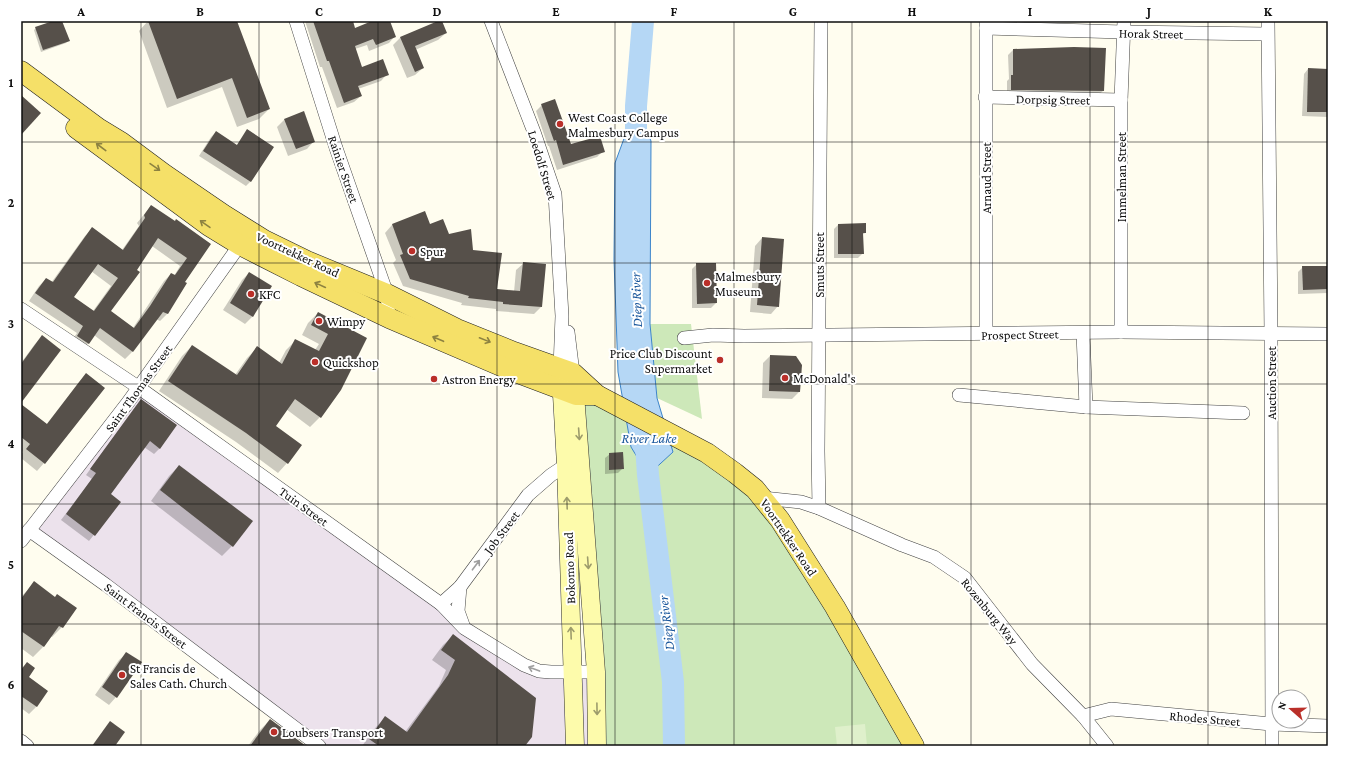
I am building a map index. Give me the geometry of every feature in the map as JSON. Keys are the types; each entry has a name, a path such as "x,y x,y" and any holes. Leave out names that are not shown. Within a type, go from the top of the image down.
{"main road":[{"name":"Voortrekker Road","path":"21,71 98,128 121,142 164,174 245,238 301,276 389,318 516,372 569,392 605,399"},
{"name":"Voortrekker Road","path":"21,86 91,140 209,226 308,261 387,294 457,329 514,352 567,370 605,399 707,453 722,463 755,489 764,498 780,520 835,607 914,746"},
{"path":"567,370 569,392"},
{"name":"Bokomo Road","path":"569,392 566,465 575,746"},
{"name":"Bokomo Road","path":"569,392 596,672 597,746"}],"street":[{"name":"Rainier Street","path":"296,21 336,148 387,294 389,318"},
{"name":"Loedolf Street","path":"491,21 534,132 555,194 562,316 567,370"},
{"name":"Smuts Street","path":"819,508 821,21"},
{"name":"Auction Street","path":"1268,21 1271,334 1271,689"},
{"name":"Horak Street","path":"986,25 1124,27 1267,34"},
{"name":"Arnaud Street","path":"986,25 986,334"},
{"name":"Immelman Street","path":"1121,332 1121,100 1124,27"},
{"name":"Dorpsig Street","path":"986,98 1121,100"},
{"name":"Saint Thomas Street","path":"21,541 138,387 245,238"},
{"name":"Tuin Street","path":"21,309 138,387 441,604 464,628 524,665 539,671 596,672"},
{"name":"Prospect Street","path":"684,338 713,335 819,336 1121,332 1328,334"},
{"path":"1083,333 1086,407"},
{"path":"959,395 1086,407 1243,413"},
{"name":"Job Street","path":"441,604 460,587 528,495 551,475 566,465"},
{"name":"Rozenburg Way","path":"764,498 801,502 819,508 902,545 934,557 964,578 1032,664 1083,716 1107,746"},
{"name":"Saint Francis Street","path":"29,530 106,585 319,746"},
{"path":"460,587 458,611 464,628"},
{"name":"Rhodes Street","path":"1083,716 1111,709 1271,724"},
{"name":"Rhodes Street","path":"1311,725 1328,726"},
{"name":"Auction Street","path":"1271,729 1272,746"},
{"path":"21,742 27,746"}],"shaded area":[{"path":"138,387 524,665 596,672 597,746 319,746 29,530"}],"green space":[{"path":"650,324 691,324 702,419 657,398"},
{"path":"576,395 744,481 914,746 597,746"},
{"path":"865,724 867,746 837,746 835,727"}],"water":[{"name":"River Lake","path":"636,106 651,141 650,324 657,398 673,452 648,475 631,447 618,372 614,260 615,163"}],"building":[{"path":"53,21 62,21 70,41 43,50 35,27"},
{"path":"148,21 237,21 270,109 247,118 232,78 177,99"},
{"path":"313,21 353,21 355,28 372,21 390,21 396,37 376,45 373,39 355,46 362,67 383,59 389,75 358,86 362,96 344,103"},
{"path":"438,21 442,21 447,33 415,46 424,68 415,72 400,37"},
{"path":"1074,47 1106,48 1104,91 1011,90 1011,75 1013,75 1013,49"},
{"path":"1308,68 1328,69 1328,112 1307,112"},
{"path":"21,95 41,113 21,135"},
{"path":"555,99 571,144 600,136 605,152 563,165 556,140 554,141 541,104"},
{"path":"304,111 315,142 296,149 284,119"},
{"path":"247,129 274,147 251,182 203,151 216,131 237,145"},
{"path":"151,205 175,221 176,219 211,244 185,282 187,283 168,314 163,312 133,352 100,328 89,344 77,336 83,326 35,293 46,278 53,282 92,227 123,250 145,218 144,215","holes":["158,238 187,258 175,275 171,273 134,328 111,311 140,272 137,270","98,264 118,278 94,311 74,297"]},
{"path":"425,211 430,224 443,219 449,234 471,229 473,250 502,253 497,289 520,291 523,262 546,264 542,307 503,304 503,302 468,298 469,296 410,279 400,255 403,254 392,224"},
{"path":"866,223 866,233 863,233 864,254 838,254 838,224"},
{"path":"762,237 784,239 779,307 757,305"},
{"name":"Malmesbury Museum","path":"696,263 716,263 717,303 697,304"},
{"path":"1302,266 1328,266 1328,289 1303,290"},
{"path":"249,272 272,286 253,317 230,303"},
{"path":"318,312 367,338 341,390 321,418 295,399 276,426 302,445 288,464 246,433 168,381 192,345 237,375 257,346 282,364 295,339 319,351 328,334 311,325"},
{"path":"42,335 61,350 21,403 21,364"},
{"name":"McDonald's","path":"770,355 796,356 802,365 800,392 769,391"},
{"path":"86,373 105,388 45,464 26,449 30,444 21,437 21,404 47,424"},
{"path":"141,399 177,425 160,449 150,441 111,494 121,502 95,536 66,514 96,473 90,469"},
{"path":"623,452 624,469 609,470 609,453"},
{"path":"179,465 253,521 233,547 160,490"},
{"path":"34,581 55,597 57,594 77,608 63,628 59,626 44,647 21,631 21,599"},
{"path":"453,634 536,698 532,737 525,746 379,746 369,739 385,716 407,732 448,675 455,660 441,650"},
{"name":"St Francis de Sales Cath. Church","path":"126,652 142,662 117,698 102,687"},
{"path":"27,662 35,668 29,677 48,691 37,707 21,696 21,670"},
{"name":"Loubsers Transport","path":"270,719 306,746 250,746"},
{"path":"110,721 125,732 115,746 92,746"}],"waterway":[{"name":"Diep River","path":"636,135 636,106 643,21"},
{"name":"Diep River","path":"646,445 648,475 673,682 674,746"}],"place":[{"name":"West Coast College Malmesbury Campus","path":"560,124"},
{"name":"Spur","path":"412,251"},
{"name":"Malmesbury Museum","path":"707,283"},
{"name":"KFC","path":"251,294"},
{"name":"Wimpy","path":"319,321"},
{"name":"Price Club Discount Supermarket","path":"720,360"},
{"name":"Quickshop","path":"315,362"},
{"name":"McDonald's","path":"785,378"},
{"name":"Astron Energy","path":"434,379"},
{"name":"St Francis de Sales Cath. Church","path":"122,675"},
{"name":"Loubsers Transport","path":"274,732"}]}
